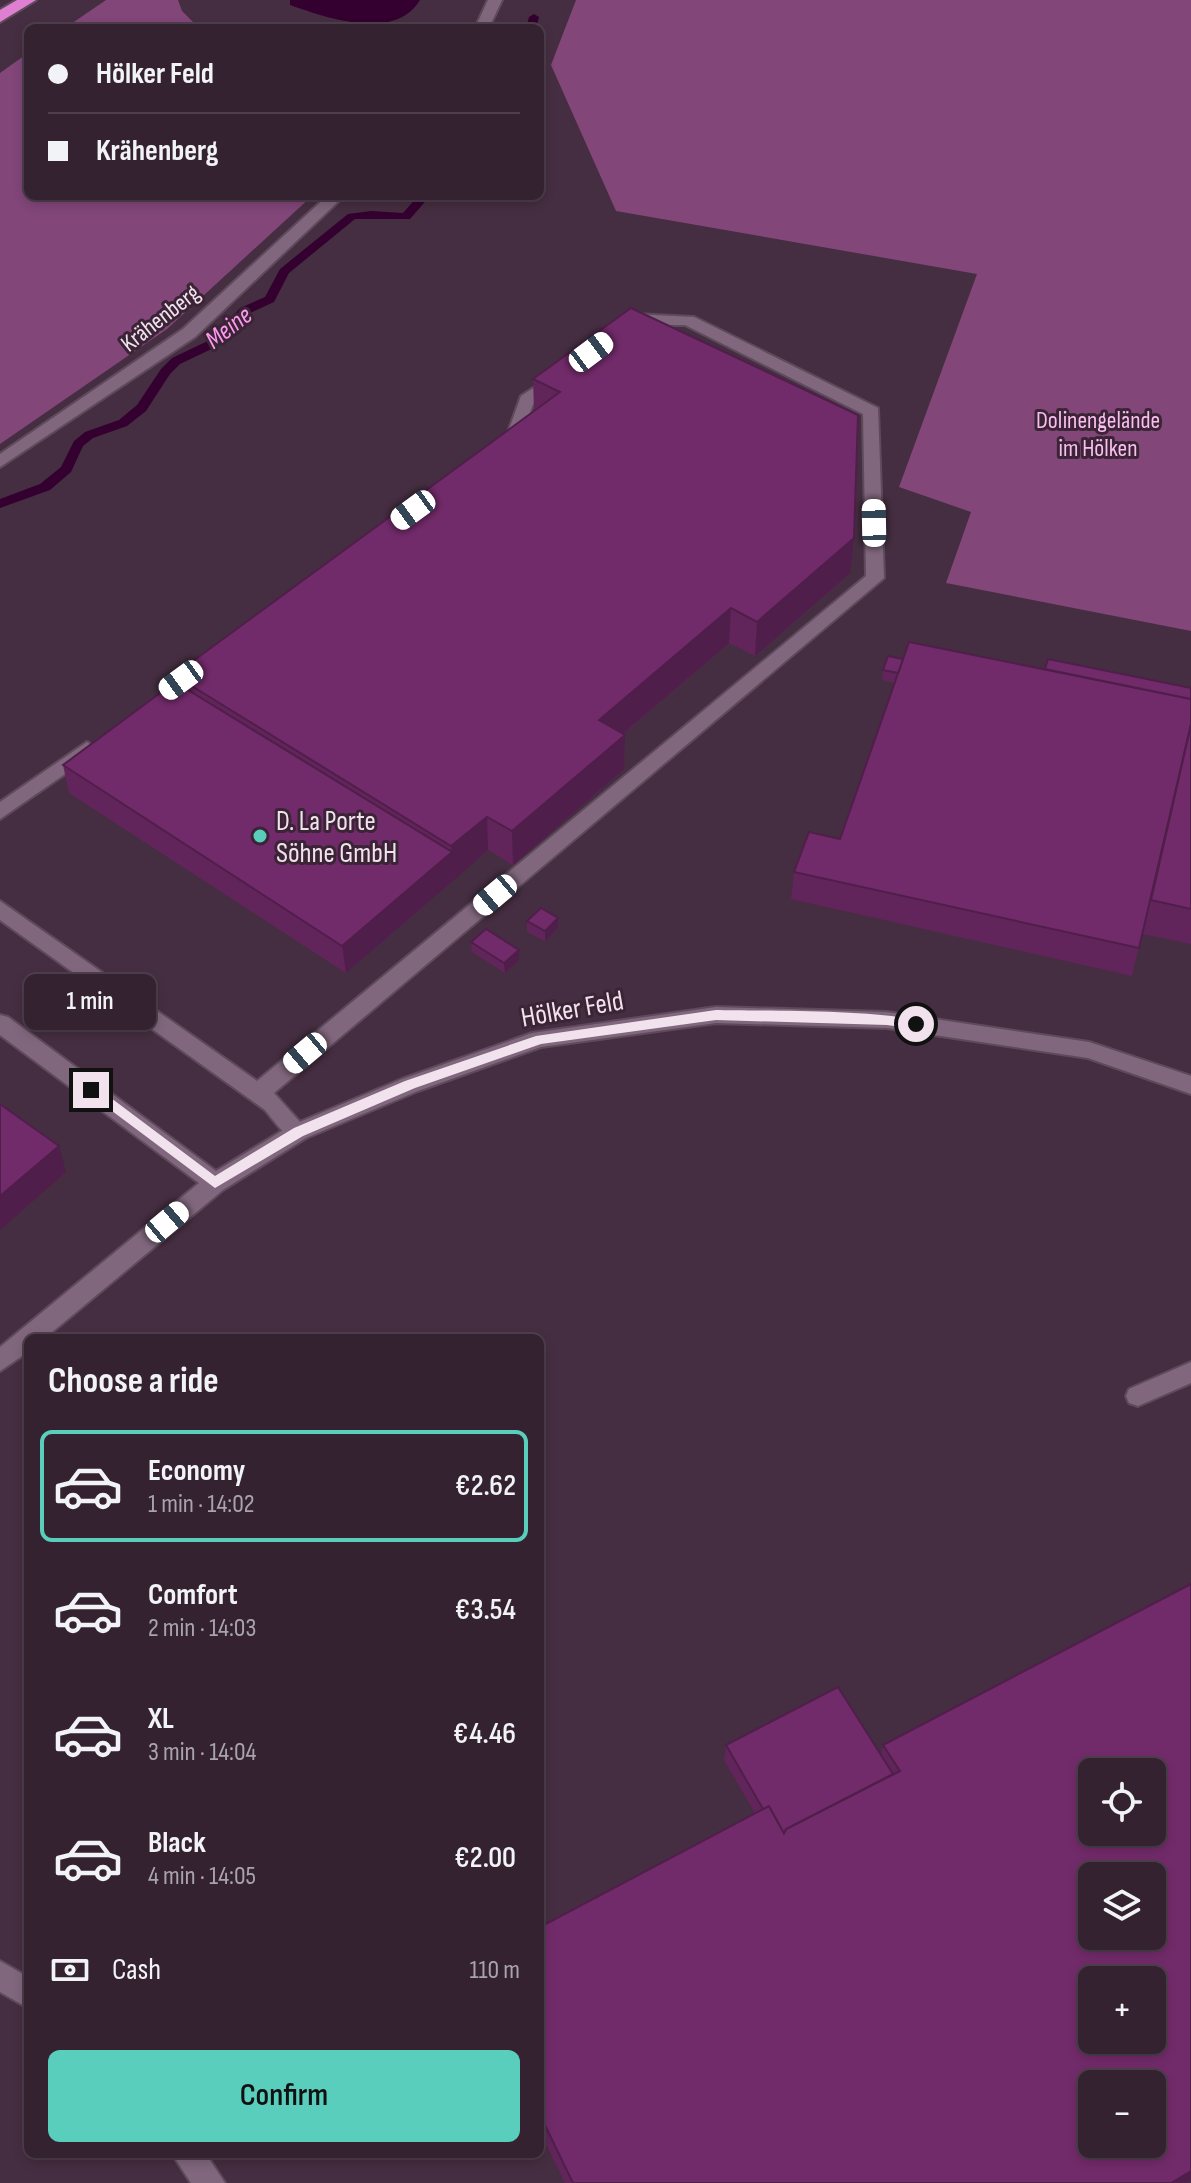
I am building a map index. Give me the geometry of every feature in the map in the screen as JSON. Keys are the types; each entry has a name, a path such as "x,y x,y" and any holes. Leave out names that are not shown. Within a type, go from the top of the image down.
{"highway":[{"path":"0,17 28,0"}],"street":[{"path":"484,24 495,0"},
{"name":"Krähenberg","path":"0,462 189,333 332,200"},
{"path":"258,1093 875,578 872,412 688,320 634,319 610,337"},
{"path":"491,454 516,435 527,400 574,364"},
{"path":"0,812 103,737"},
{"path":"0,909 273,1104 298,1132"},
{"name":"Hölker Feld","path":"33,1334 215,1183 298,1132 410,1085 540,1039 716,1015 887,1020 1089,1050 1191,1085"},
{"path":"0,1023 215,1183"},
{"name":"Hölker Feld","path":"0,1361 24,1341"},
{"path":"1138,1396 1191,1372"},
{"path":"0,1975 24,1991"},
{"path":"190,2158 210,2183"}],"green space":[{"path":"106,0 178,0 182,11 195,24 71,24"},
{"name":"Dolinengelände im Hölken","path":"576,0 1191,0 1191,631 946,583 971,512 899,487 977,274 616,211 551,65"},
{"path":"24,56 24,200 308,200 167,329 0,444 0,73"}],"shaded area":[{"path":"290,0 420,0 409,13 394,20 360,23 322,16 290,5"}],"building":[{"path":"631,308 858,415 854,538 757,622 731,608 599,720 625,735 512,831 487,817 451,846 174,675 560,392 533,379"},
{"path":"909,642 1191,699 1191,724 1139,948 794,872 809,832 840,839"},
{"path":"888,656 903,659 898,673 883,670"},
{"path":"1048,659 1191,688 1191,699 1045,669"},
{"name":"D. La Porte Söhne GmbH","path":"175,682 452,852 342,946 63,765"},
{"path":"1191,725 1191,909 1151,900"},
{"path":"541,908 558,918 545,931 527,921"},
{"path":"486,929 519,950 504,963 471,942"},
{"path":"0,1104 59,1146 0,1196"},
{"path":"1191,1584 1191,2171 1171,2183 573,2183 544,2123 544,1925 769,1806 784,1833 786,1829 900,1771 883,1745"},
{"path":"838,1687 893,1774 786,1829 784,1833 769,1806 763,1809 726,1745"}],"waterway":[{"name":"Meine","path":"532,24 534,17"},
{"name":"Meine","path":"0,504 45,487 66,469 78,444 89,435 123,423 142,408 165,372 176,361 218,341 244,311 270,299 284,271 352,216 406,217 421,200"}],"place":[{"name":"D. La Porte Söhne GmbH","path":"260,836"}],"route":[{"path":"91,1090 215,1183 298,1132 410,1085 540,1039 716,1015 887,1020 916,1024"}]}
